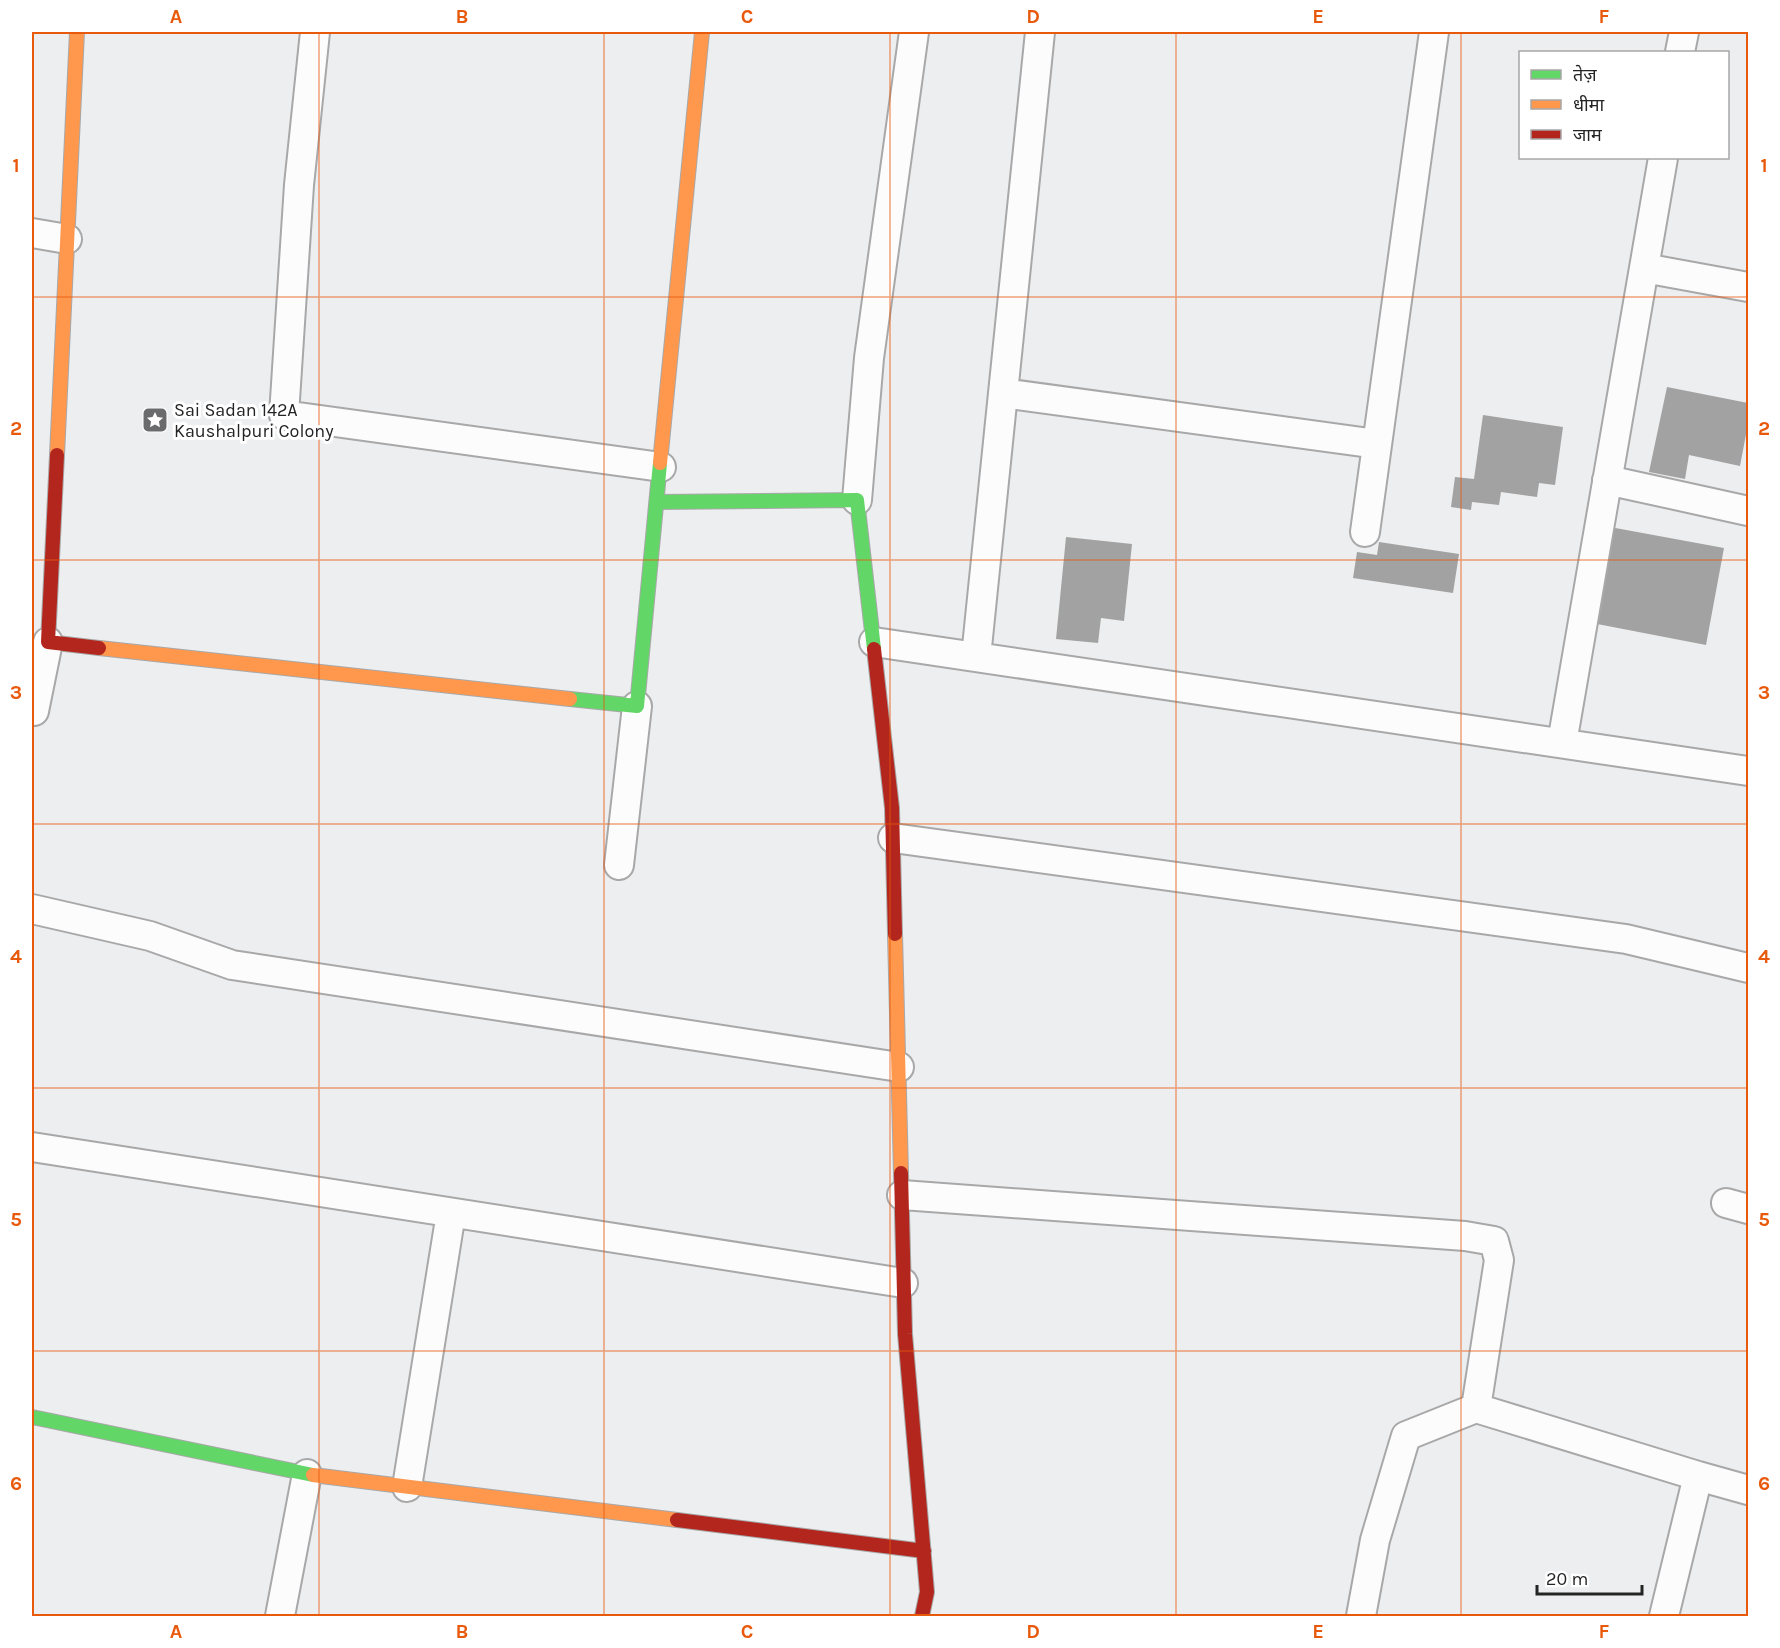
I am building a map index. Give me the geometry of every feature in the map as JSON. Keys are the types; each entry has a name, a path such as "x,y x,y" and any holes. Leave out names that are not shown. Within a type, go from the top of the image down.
{"street":[{"path":"32,710 34,711 48,642 77,32"},
{"path":"315,32 299,185 284,415 661,467"},
{"path":"619,865 661,467 702,32"},
{"path":"914,32 869,358 857,500 892,808 903,1283 905,1334 927,1592 922,1617"},
{"path":"976,657 1040,32"},
{"path":"1365,532 1434,32"},
{"path":"1680,51 1684,32"},
{"path":"1562,743 1663,159"},
{"path":"32,233 67,239"},
{"path":"1644,268 1749,287"},
{"path":"1003,393 1377,444"},
{"path":"1607,480 1749,511"},
{"path":"657,502 857,500"},
{"path":"48,642 637,706"},
{"path":"873,642 1749,771"},
{"path":"893,837 1626,939 1749,968"},
{"path":"32,909 150,936 232,965 899,1067"},
{"path":"32,1147 903,1283"},
{"path":"902,1195 1465,1236 1494,1241 1499,1260 1476,1407"},
{"path":"407,1487 451,1213"},
{"path":"1361,1617 1375,1540 1406,1436 1476,1407 1749,1490"},
{"path":"32,1417 307,1474 924,1551"},
{"path":"280,1617 307,1474"},
{"path":"1664,1617 1698,1476"}],"building":[{"path":"1667,387 1748,403 1748,424 1740,466 1689,455 1685,479 1649,472"},
{"path":"1483,415 1563,427 1555,485 1539,483 1537,497 1501,492 1499,505 1472,502 1471,510 1451,507 1455,477 1474,479"},
{"path":"1610,527 1724,548 1706,645 1592,623"},
{"path":"1066,537 1132,544 1124,621 1101,618 1098,643 1056,639"},
{"path":"1379,542 1459,554 1453,593 1353,578 1357,552 1377,555"}],"traffic: fast":[{"path":"570,699 637,706 660,463"},
{"path":"657,502 857,500 874,649"},
{"path":"32,1417 313,1475"}],"traffic: slow":[{"path":"57,455 77,32"},
{"path":"660,463 702,32"},
{"path":"99,648 570,699"},
{"path":"895,934 901,1173"},
{"path":"313,1475 677,1520"}],"traffic: jam":[{"path":"57,455 48,642 99,648"},
{"path":"874,649 892,808 895,934"},
{"path":"901,1173 905,1334 927,1592 922,1616"},
{"path":"677,1520 924,1551"}],"place":[{"name":"Sai Sadan 142A Kaushalpuri Colony","path":"155,420"}]}
